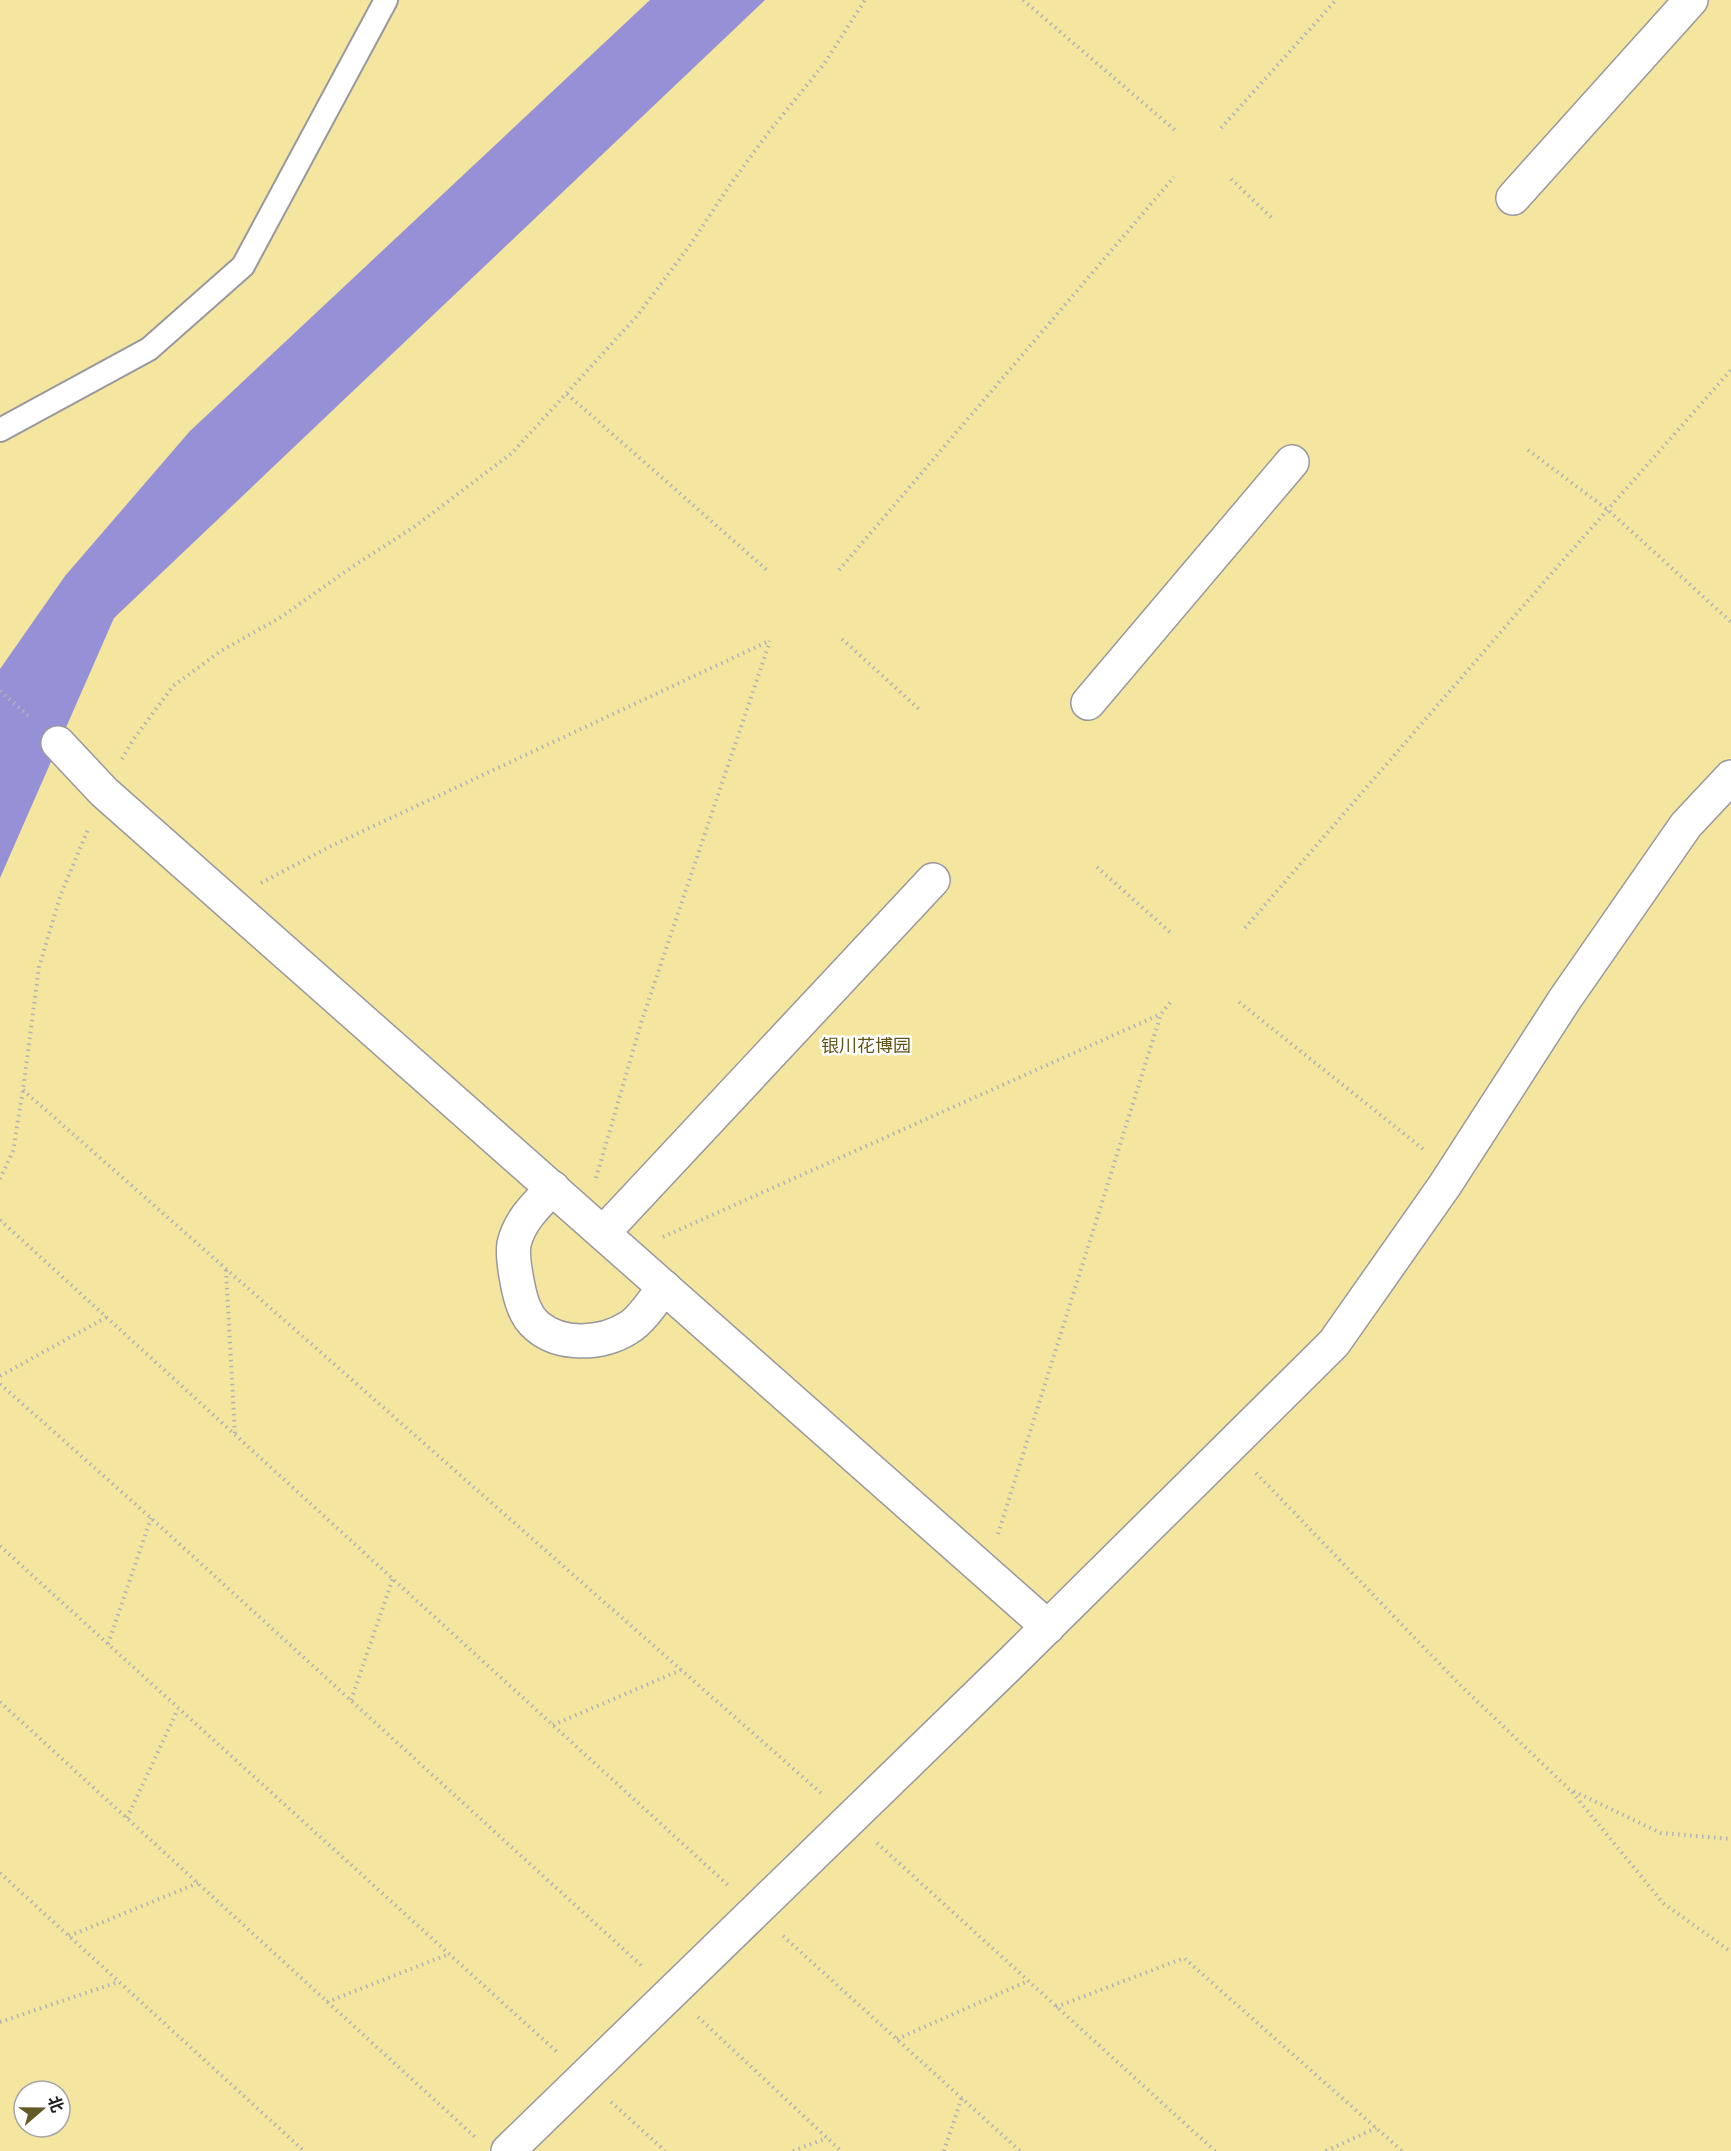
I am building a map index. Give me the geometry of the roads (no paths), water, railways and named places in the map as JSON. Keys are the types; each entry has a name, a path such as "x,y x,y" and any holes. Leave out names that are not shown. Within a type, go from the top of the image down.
{"street":[{"path":"1513,198 1691,0"},
{"path":"1088,703 1292,462"},
{"path":"58,743 104,792 1048,1627"},
{"path":"495,2147 584,2077 1048,1627 1334,1343 1452,1173 1565,999 1679,835 1731,777"},
{"path":"605,1234 933,880"},
{"path":"553,1188 521,1225 514,1245 515,1272 522,1303 536,1326 553,1336 582,1342 608,1338 630,1328 664,1287"}],"lane":[{"path":"0,430 149,349 243,266 386,0"}],"park label":[{"name":"银川花博园","path":"866,1046"}]}
